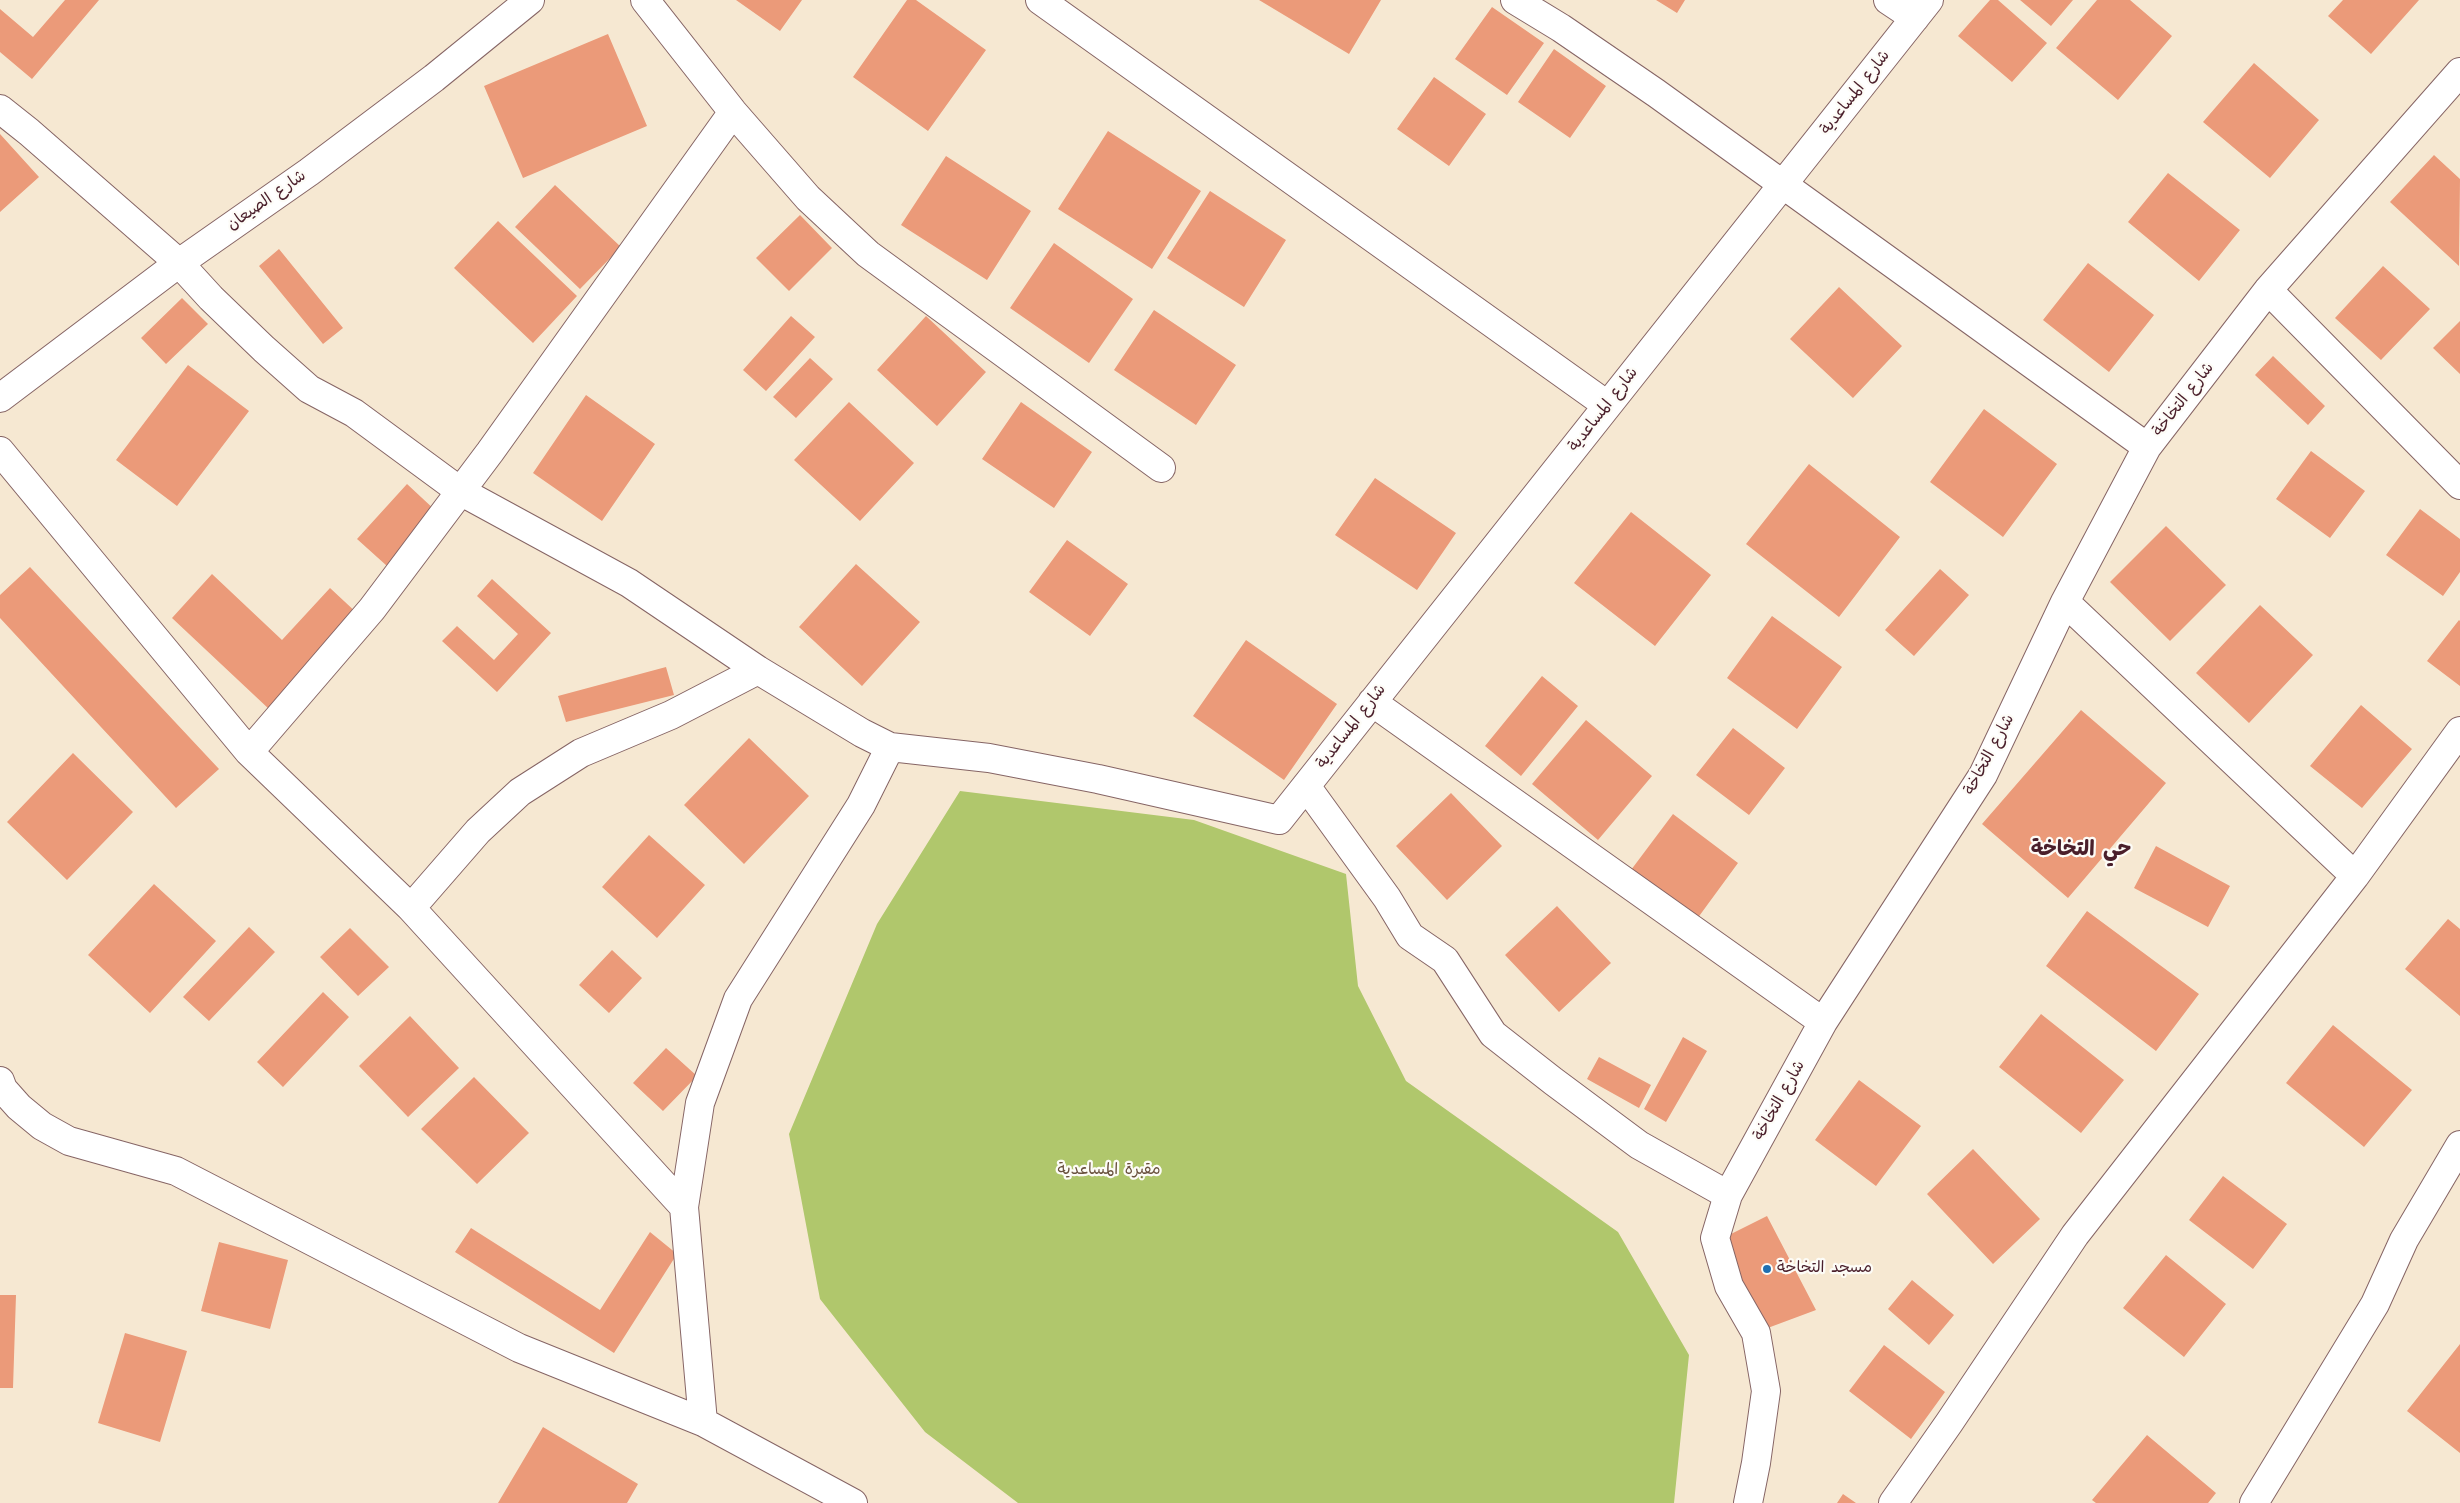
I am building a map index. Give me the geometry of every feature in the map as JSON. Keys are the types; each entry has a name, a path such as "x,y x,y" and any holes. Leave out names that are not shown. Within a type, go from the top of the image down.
{"street":[{"name":"شارع الصيعان","path":"0,398 179,263 308,172 434,78 530,0"},
{"path":"646,0 733,112 808,198 868,254 1161,468"},
{"path":"1040,0 1607,405"},
{"path":"1515,0 1561,28 1648,87 2147,447"},
{"path":"1888,0 1922,9"},
{"name":"شارع المساعدية","path":"890,747 989,758 1098,779 1279,820 1922,9"},
{"name":"شارع التخاخة","path":"1748,1503 1766,1391 1756,1332 1729,1286 1714,1238 1728,1195 1823,1022 1983,775 2065,602 2147,447 2268,290 2460,72"},
{"path":"0,109 179,263 237,324 309,389 354,414 460,491 629,583 758,670 890,747 861,805 738,999 700,1103 684,1207 704,1422"},
{"path":"249,752 372,609 460,491 733,112"},
{"path":"2268,290 2460,485"},
{"path":"0,451 249,752 411,908 684,1207"},
{"path":"2065,602 2355,876"},
{"path":"411,908 478,831 520,792 581,753 671,715 758,670"},
{"path":"1372,702 1823,1022"},
{"path":"1893,1503 2076,1235 2355,876 2458,738"},
{"path":"1306,786 1387,898 1410,936 1445,960 1493,1034 1639,1145 1728,1195"},
{"path":"0,1081 3,1088 18,1107 42,1126 69,1141 176,1171 519,1348 704,1422 853,1503"},
{"path":"2254,1503 2375,1304 2404,1240 2460,1145"}],"green space":[{"name":"مقبرة المساعدية","path":"960,791 1194,820 1346,874 1358,986 1406,1081 1618,1232 1689,1355 1674,1503 1018,1503 925,1432 820,1299 789,1134 877,924"}],"building":[{"path":"65,0 99,0 32,79 0,52 0,9 33,37"},
{"path":"736,0 802,0 780,31"},
{"path":"907,0 916,0 986,50 928,131 853,77"},
{"path":"1259,0 1381,0 1349,54"},
{"path":"1656,0 1685,0 1677,13"},
{"path":"1990,0 1998,0 2047,43 2012,82 1958,36"},
{"path":"2020,0 2073,0 2051,26"},
{"path":"2097,0 2130,0 2172,36 2118,100 2056,48"},
{"path":"2343,0 2419,0 2371,54 2328,16"},
{"path":"1492,7 1544,43 1507,95 1455,59"},
{"path":"608,34 647,126 523,178 484,86"},
{"path":"1554,49 1606,86 1570,138 1518,102"},
{"path":"2254,63 2319,120 2270,178 2203,122"},
{"path":"1434,77 1486,114 1449,166 1397,129"},
{"path":"1108,131 1201,191 1152,269 1058,209"},
{"path":"0,134 39,177 0,212"},
{"path":"2434,155 2460,179 2459,266 2390,202"},
{"path":"946,156 1031,211 987,280 901,225"},
{"path":"2168,173 2240,230 2199,281 2128,222"},
{"path":"555,185 621,247 580,289 515,227"},
{"path":"1210,191 1286,240 1244,307 1167,258"},
{"path":"800,215 832,248 789,291 756,258"},
{"path":"498,221 577,296 533,343 454,268"},
{"path":"1054,243 1133,299 1089,363 1010,308"},
{"path":"279,249 343,328 323,344 259,266"},
{"path":"2088,263 2154,315 2109,372 2043,320"},
{"path":"2383,266 2430,309 2381,360 2335,318"},
{"path":"1839,287 1902,346 1853,398 1790,339"},
{"path":"182,298 208,324 166,364 141,338"},
{"path":"1154,310 1236,365 1196,425 1114,370"},
{"path":"791,316 815,337 766,391 743,370"},
{"path":"926,316 986,372 937,426 877,370"},
{"path":"2460,321 2460,374 2433,348"},
{"path":"2273,356 2325,406 2308,425 2255,375"},
{"path":"810,358 833,379 796,418 773,397"},
{"path":"188,365 249,411 177,506 116,460"},
{"path":"586,395 655,444 602,521 533,473"},
{"path":"849,402 914,463 860,521 794,460"},
{"path":"1021,402 1092,452 1054,508 982,459"},
{"path":"1984,409 2057,464 2003,537 1930,482"},
{"path":"2311,451 2365,491 2330,538 2276,499"},
{"path":"1809,464 1900,537 1839,617 1746,544"},
{"path":"1375,478 1456,533 1417,590 1335,535"},
{"path":"407,484 436,511 387,566 357,539"},
{"path":"2420,509 2460,539 2460,572 2443,596 2386,555"},
{"path":"1631,512 1711,575 1655,646 1574,583"},
{"path":"2166,526 2226,585 2170,641 2110,582"},
{"path":"1067,540 1128,584 1090,636 1029,592"},
{"path":"856,564 920,622 862,686 799,627"},
{"path":"30,567 219,769 176,808 0,618 0,595"},
{"path":"1940,569 1969,595 1914,656 1885,630"},
{"path":"212,574 282,640 330,588 359,615 270,710 172,618"},
{"path":"492,579 551,633 497,692 442,641 457,626 494,660 518,634 477,596"},
{"path":"2260,605 2313,655 2249,723 2196,673"},
{"path":"1772,616 1842,667 1797,729 1727,678"},
{"path":"2460,621 2460,686 2427,661"},
{"path":"1246,640 1337,704 1284,780 1193,716"},
{"path":"666,667 674,695 566,722 558,696"},
{"path":"1542,676 1578,706 1521,776 1485,746"},
{"path":"2361,705 2412,749 2362,808 2310,766"},
{"path":"2081,710 2166,783 2068,898 1982,824"},
{"path":"1586,720 1652,776 1598,840 1532,784"},
{"path":"1733,728 1785,768 1749,815 1696,775"},
{"path":"749,738 809,796 744,864 684,805"},
{"path":"73,753 133,812 67,880 7,822"},
{"path":"1451,793 1502,846 1447,900 1396,846"},
{"path":"1673,814 1738,863 1697,919 1631,870"},
{"path":"649,835 705,885 657,938 602,887"},
{"path":"2156,846 2230,886 2208,927 2134,888"},
{"path":"154,884 216,941 150,1013 88,955"},
{"path":"1557,906 1611,963 1559,1012 1505,955"},
{"path":"2087,911 2199,994 2156,1051 2046,966"},
{"path":"2448,919 2460,929 2460,1016 2405,969"},
{"path":"249,927 275,952 209,1021 183,997"},
{"path":"350,928 389,967 358,996 320,957"},
{"path":"612,950 642,978 609,1013 579,985"},
{"path":"323,992 349,1017 283,1087 257,1062"},
{"path":"2041,1014 2124,1080 2081,1133 1999,1067"},
{"path":"410,1016 459,1068 408,1117 359,1066"},
{"path":"2333,1025 2412,1090 2364,1147 2286,1083"},
{"path":"1683,1037 1707,1051 1666,1122 1644,1109"},
{"path":"666,1048 697,1076 663,1111 633,1083"},
{"path":"1599,1057 1651,1085 1639,1108 1587,1079"},
{"path":"474,1077 529,1133 477,1184 421,1129"},
{"path":"1859,1080 1921,1126 1876,1186 1815,1140"},
{"path":"1973,1149 2040,1219 1993,1264 1927,1194"},
{"path":"2223,1176 2287,1224 2253,1269 2189,1220"},
{"path":"1767,1216 1816,1310 1765,1329 1721,1239"},
{"path":"471,1228 600,1310 650,1232 677,1254 614,1353 455,1252"},
{"path":"219,1242 288,1260 270,1329 201,1311"},
{"path":"2166,1255 2226,1304 2184,1357 2123,1308"},
{"path":"1912,1280 1954,1315 1929,1345 1888,1309"},
{"path":"0,1295 16,1295 13,1388 0,1388"},
{"path":"125,1333 187,1351 160,1442 98,1423"},
{"path":"2460,1344 2460,1453 2407,1411"},
{"path":"1884,1345 1945,1392 1911,1439 1849,1391"},
{"path":"543,1427 638,1484 627,1503 498,1503"},
{"path":"2147,1435 2216,1493 2208,1503 2096,1503 2092,1500"},
{"path":"1843,1494 1856,1503 1837,1503"}],"place":[{"name":"مسجد التخاخة","path":"1767,1269"}],"district":[{"name":"حي التخاخة","path":"2081,851"}]}
